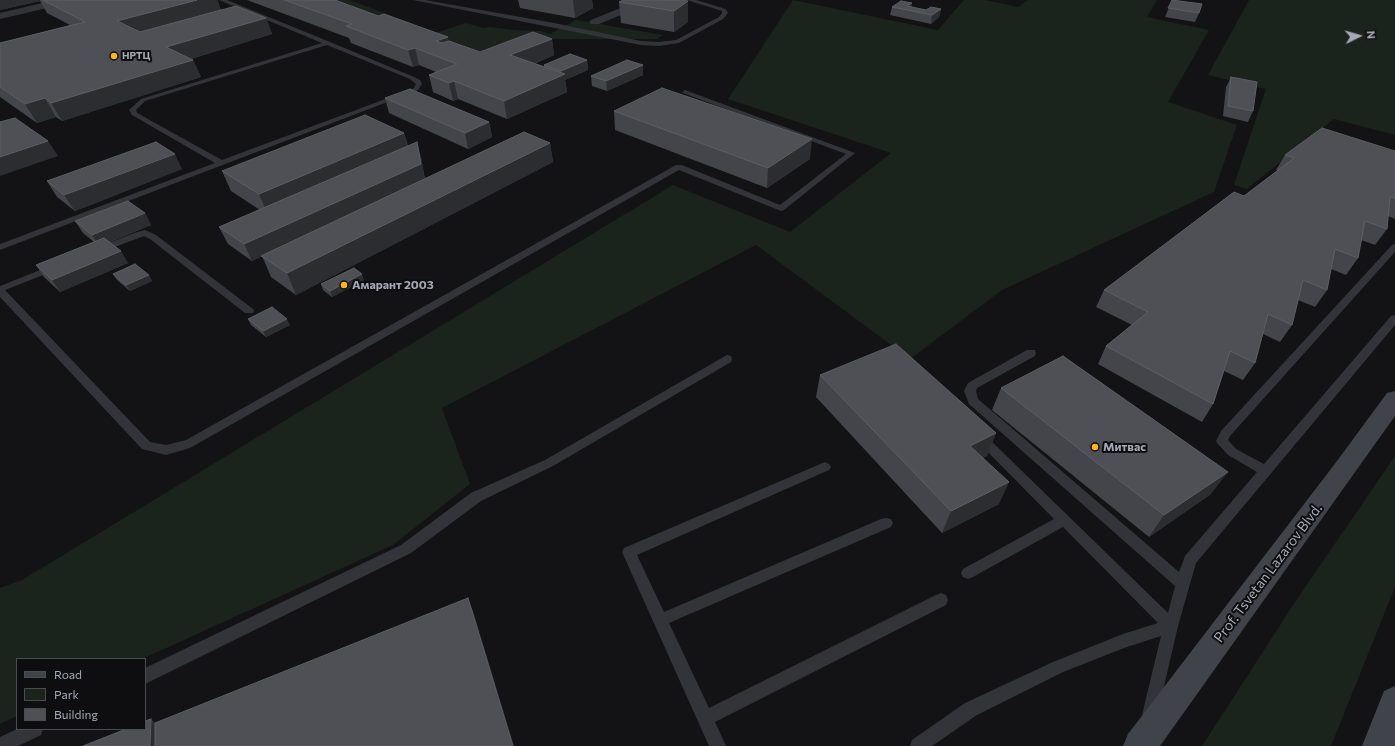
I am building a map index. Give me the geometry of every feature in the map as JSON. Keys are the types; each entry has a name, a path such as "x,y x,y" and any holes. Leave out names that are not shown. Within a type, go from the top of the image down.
{"main road":[{"name":"Prof. Tsvetan Lazarov Blvd.","path":"1142,744 1337,481 1395,399"},
{"path":"1379,746 1395,702"}],"street":[{"path":"0,16 69,0"},
{"path":"595,22 649,0"}],"lane":[{"path":"0,247 409,92 416,89 419,84 418,81 412,78 222,0"},
{"path":"416,0 554,25 641,43 659,44 677,42 721,18 725,13 724,10 690,0"},
{"path":"221,163 134,114 132,110 143,100 328,43"},
{"path":"65,263 0,290 146,446 166,450 178,447 190,443 678,167 780,208 851,154 685,92"},
{"path":"86,254 137,234 145,233 153,237 249,311"},
{"path":"1265,471 1232,452 1222,441 1225,434 1395,247"},
{"path":"1142,744 1182,583 1190,560 1395,318"},
{"path":"1031,353 972,386 970,391 973,401 1182,583"},
{"path":"146,676 406,549 476,496 549,462 727,359"},
{"path":"973,430 1171,626"},
{"path":"718,746 662,620 629,552 825,467"},
{"path":"968,573 1064,520"},
{"path":"662,620 886,523"},
{"path":"705,718 941,600"},
{"path":"918,746 971,709 1045,674 1123,641 1171,626"},
{"path":"0,746 33,730"}],"green space":[{"path":"312,0 350,0 436,33 466,23 484,28 489,27 541,31 550,34 576,20 663,35 657,39 542,39 484,61"},
{"path":"793,0 938,30 964,0 985,0 1018,7 1028,0 1157,0 1147,17 1209,30 1168,102 1237,125 1214,192 1002,290 910,359 756,245 442,408 470,484 393,545 144,658 16,658 16,716 0,724 0,588 22,580 673,185 790,232 891,153 728,99"},
{"path":"1249,0 1395,0 1395,135 1334,119 1247,189 1234,185 1266,89 1208,75"},
{"path":"1395,456 1395,587 1331,746 1202,746 1295,602"}],"building":[{"name":"НРТЦ","path":"43,0 197,0 117,21 140,32 236,6 266,18 166,47 193,60 51,103 45,98 25,104 0,87 0,43 85,22"},
{"path":"284,0 335,0 378,16 384,14 448,37 436,41 442,43 449,41 480,52 533,32 552,39 510,55 565,74 504,101 454,81 449,83 429,75 457,64 415,48 408,50 346,26 352,24"},
{"path":"623,0 688,1 674,11 619,2"},
{"path":"1172,0 1202,4 1199,13 1168,8"},
{"path":"901,1 912,3 907,6 926,10 931,7 941,9 932,15 892,7"},
{"path":"570,54 587,60 561,71 544,65"},
{"path":"627,60 643,65 606,81 591,76"},
{"path":"1231,77 1257,82 1253,111 1228,106"},
{"path":"662,88 812,139 768,168 614,111"},
{"path":"410,89 489,122 465,133 385,98"},
{"path":"365,115 404,133 259,194 222,171"},
{"path":"15,118 48,141 0,157 0,122"},
{"path":"1322,128 1395,151 1395,198 1390,197 1387,229 1365,221 1358,258 1335,249 1327,290 1303,280 1292,325 1268,314 1255,363 1230,351 1213,404 1106,346 1148,312 1104,290 1234,192 1244,196 1294,158 1285,155"},
{"path":"524,132 550,143 287,273 261,256"},
{"path":"156,142 175,154 64,195 47,181"},
{"path":"417,142 421,164 244,244 219,227"},
{"path":"128,201 145,213 92,235 75,221"},
{"path":"104,238 121,251 52,280 36,265"},
{"path":"135,264 149,275 126,285 113,274"},
{"path":"354,268 362,274 330,291 321,284"},
{"path":"272,307 287,319 263,331 248,319"},
{"path":"896,344 996,433 970,446 1009,482 951,511 820,375"},
{"path":"1063,356 1228,472 1164,515 1001,388"},
{"path":"468,598 513,746 155,746 155,723"},
{"path":"151,719 150,746 83,746 123,730 146,730 146,721"}],"place":[{"name":"НРТЦ","path":"114,56"},
{"name":"Амарант 2003","path":"344,285"},
{"name":"Митвас","path":"1095,447"}]}
